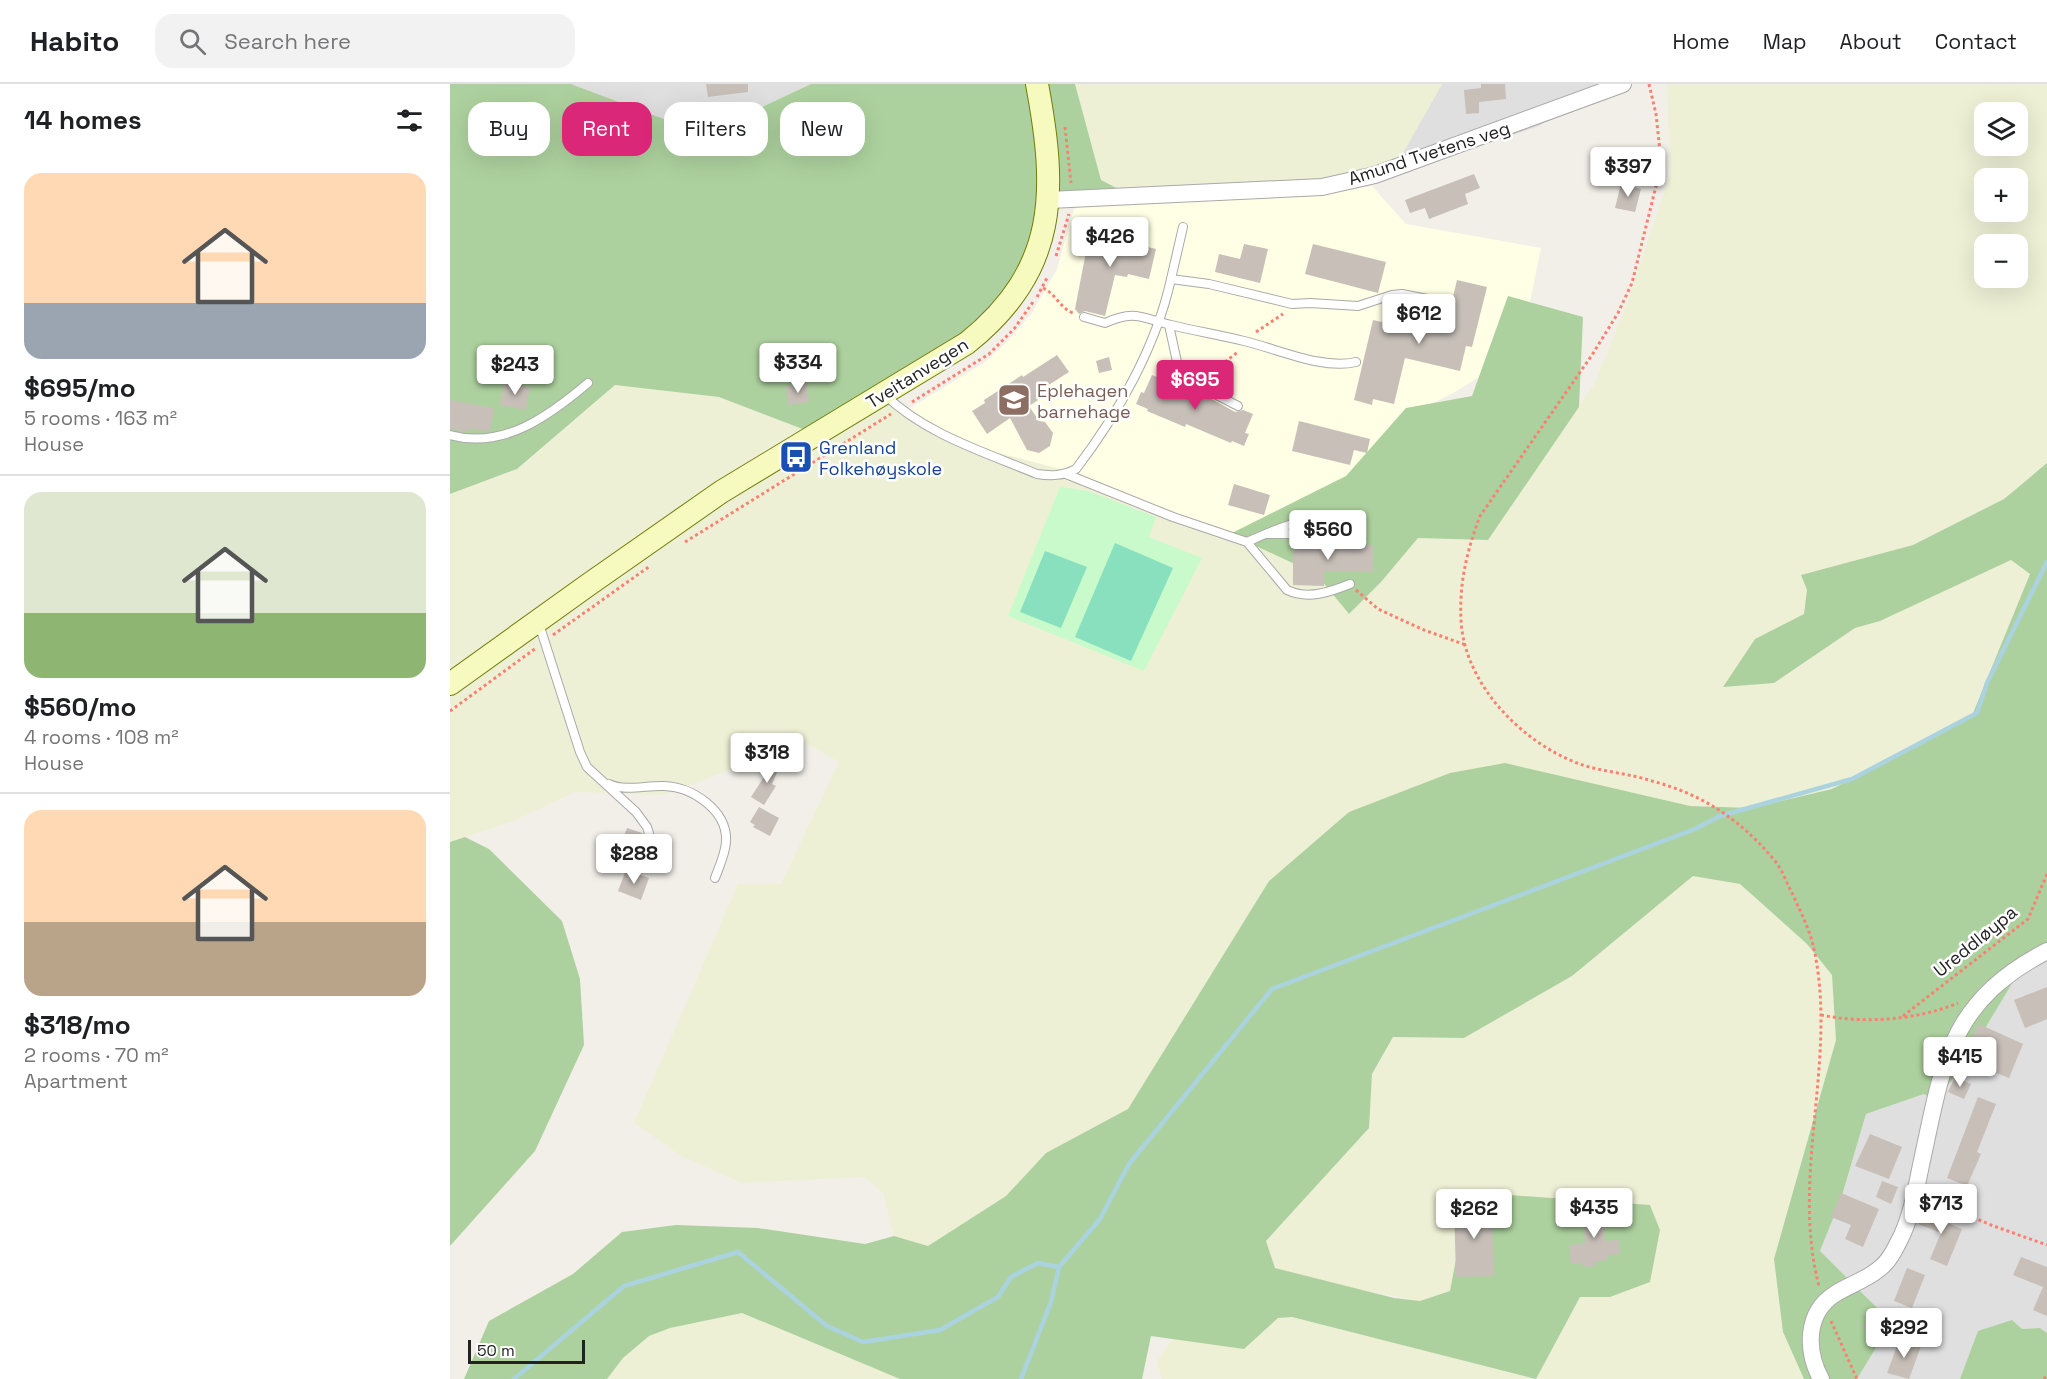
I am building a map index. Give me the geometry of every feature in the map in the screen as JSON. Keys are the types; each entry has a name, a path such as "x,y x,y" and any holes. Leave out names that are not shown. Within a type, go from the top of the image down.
{"main road":[{"name":"Tveitanvegen","path":"450,684 721,492 967,343 990,324 1009,303 1034,261 1042,238 1049,200 1048,156 1037,84"}],"street":[{"name":"Amund Tvetens veg","path":"1049,200 1322,187 1375,175 1623,84"},
{"path":"1821,1379 1810,1349 1811,1326 1819,1308 1834,1294 1880,1269 1893,1254 1902,1234 1915,1191 1946,1058 1958,1032 1980,999 2027,961 2047,951"}],"lane":[{"path":"884,393 913,419 940,433 1037,474 1050,476 1066,474 1076,469 1101,435 1159,321 1183,226"},
{"path":"1171,279 1209,284 1293,304 1358,306 1402,294 1448,303"},
{"path":"1084,317 1105,323 1130,314 1142,315 1169,324 1254,343 1335,365 1356,362"},
{"path":"1169,324 1179,371 1186,380 1238,406"},
{"path":"450,435 476,440 508,434 530,424 588,383"},
{"path":"1066,474 1173,517 1247,542 1287,590 1294,593 1324,593 1350,584"},
{"path":"1247,542 1294,524 1333,520 1350,530 1349,543"},
{"path":"1268,534 1330,534 1335,537 1337,543"},
{"path":"538,621 580,752 587,766 636,812 647,827 650,837 642,865"},
{"path":"598,778 613,786 629,788 665,786 679,788 705,801 718,814 724,826 726,843 715,878"}],"path":[{"path":"1649,84 1656,114 1660,151 1658,182 1632,283 1618,313 1592,355 1480,516 1470,542 1462,580 1460,622 1466,645 1484,686 1502,711 1525,732 1554,752 1578,764 1652,780 1692,794 1750,832 1778,864 1804,919 1819,975 1821,1015 1811,1157 1811,1232 1816,1274 1824,1304 1857,1379"},
{"path":"1043,288 1051,291 1067,311 1084,317"},
{"path":"1235,339 1269,325 1293,304"},
{"path":"1196,385 1232,354 1254,343"},
{"path":"1350,584 1378,609 1424,630 1466,645"},
{"name":"Ureddløypa","path":"1903,1016 2028,919 2047,874"},
{"path":"1821,1015 1849,1019 1925,1015 1969,999 1980,999"},
{"path":"1915,1191 1991,1225 2047,1245"},
{"path":"2044,1379 2047,1374"}],"shaded area":[{"path":"571,84 811,84 768,104 768,102 664,102 664,119 652,115 652,102 618,102"},
{"path":"1075,84 1442,84 1391,174 1145,202 1101,181"},
{"path":"1442,84 1599,84 1539,126 1463,152 1392,172"},
{"path":"1667,84 2047,84 2047,463 2004,499 1913,545 1801,575 1807,590 1804,614 1755,639 1774,683 1855,628 1880,621 2011,560 2030,573 1971,718 1832,789 1752,808 1690,806 1269,881 1128,1110 1046,1153 1006,1196 928,1246 894,1236 883,1193 864,1177 742,1183 683,1157 634,1123 738,884 781,884 839,762 785,731 751,762 663,795 575,792 511,822 450,842 450,494 518,469 615,385 719,397 813,433 882,393 956,442 1064,470 1230,534 1316,574 1349,614 1381,582 1418,537 1488,540 1595,383 1627,303 1670,175"},
{"name":"Grenland Folkehøyskole","path":"1372,186 1406,224 1541,248 1520,351 1455,392 1403,418 1349,622 894,418 985,362 1008,341 1032,313 1057,269 1074,209 1086,205 1316,196"},
{"path":"1692,876 1740,884 1807,944 1832,975 1836,1040 1774,1259 1783,1332 1804,1379 1536,1379 1580,1297 1610,1297 1462,1228 1450,1291 1420,1301 1360,1290 1275,1268 1266,1241 1368,1128 1372,1074 1393,1037 1464,1038 1572,976"},
{"path":"2047,953 2047,1333 2040,1328 2022,1329 1960,1379 1857,1379 1877,1346 1820,1251 1841,1199 1866,1114 1924,1094 1936,1101 1963,1065 2025,962"},
{"path":"742,1313 900,1379 607,1379 623,1358 649,1336 670,1328"},
{"path":"1292,1317 1535,1379 1162,1379 1157,1361 1173,1339 1244,1348 1278,1318"}],"green space":[{"path":"450,84 571,84 619,102 562,102 562,156 652,156 652,115 664,119 664,156 768,156 768,104 811,84 1075,84 1101,180 1130,195 1047,194 1032,260 978,332 813,433 719,397 615,385 517,469 450,494"},
{"path":"1508,296 1583,317 1579,407 1488,540 1418,538 1381,582 1349,614 1316,574 1230,534 1346,476 1406,408 1472,396"},
{"path":"2047,463 2047,953 2025,962 1963,1065 1936,1101 1924,1094 1866,1114 1841,1199 1820,1251 1883,1314 1877,1346 1857,1379 1804,1379 1783,1332 1774,1259 1836,1040 1832,975 1807,944 1740,884 1693,876 1572,976 1464,1038 1393,1037 1372,1074 1369,1128 1266,1241 1275,1268 1394,1298 1420,1301 1450,1291 1462,1228 1510,1195 1650,1205 1660,1230 1650,1282 1610,1297 1580,1297 1536,1379 1292,1317 1278,1318 1244,1349 1151,1336 1142,1379 900,1379 742,1313 670,1328 649,1336 623,1358 607,1379 464,1379 489,1321 573,1274 622,1232 676,1225 758,1228 865,1244 894,1236 928,1246 1006,1196 1046,1153 1128,1109 1269,881 1349,812 1450,773 1505,763 1690,806 1752,808 1832,789 1971,718 2030,574 2011,560 1880,621 1855,628 1774,683 1723,687 1755,639 1804,614 1807,590 1801,575 1913,545 2004,499"},
{"path":"1060,487 1088,491 1156,517 1149,537 1202,558 1144,671 1008,616"},
{"path":"1115,543 1173,568 1131,661 1075,637"},
{"path":"1045,551 1087,567 1061,628 1020,612"},
{"path":"465,837 489,849 562,921 580,979 584,1045 535,1151 450,1246 450,842"},
{"path":"2012,1320 2022,1329 2040,1328 2047,1333 2047,1379 1960,1379 1978,1331"}],"building":[{"path":"706,84 748,84 748,92 708,97"},
{"path":"1481,84 1505,84 1506,99 1479,102 1479,113 1466,114 1464,90 1481,88"},
{"path":"1474,174 1480,188 1465,194 1468,204 1429,219 1425,208 1410,213 1405,200"},
{"path":"1621,184 1641,189 1635,212 1615,208"},
{"path":"1094,225 1125,232 1123,241 1156,249 1149,279 1128,274 1127,277 1115,275 1105,316 1085,311 1079,314 1075,309 1086,252 1088,252"},
{"path":"1244,244 1268,249 1260,283 1215,272 1219,254 1240,259"},
{"path":"1313,244 1386,262 1378,293 1305,274"},
{"path":"1457,280 1487,287 1472,347 1466,346 1460,371 1405,358 1394,404 1373,399 1372,405 1354,400 1373,320 1382,322 1383,319 1407,325 1409,318 1446,327"},
{"path":"1057,355 1069,372 1047,386 1036,396 1038,400 1029,406 1039,421 1045,422 1053,433 1050,446 1039,453 1027,450 1010,418 987,434 972,411 985,403 984,400"},
{"path":"1109,357 1112,370 1099,373 1096,361"},
{"path":"1152,375 1206,396 1235,412 1243,410 1253,414 1245,433 1249,434 1244,446 1232,441 1231,443 1186,424 1185,427 1136,404"},
{"path":"504,383 530,387 526,410 500,405"},
{"path":"807,383 809,402 788,405 786,386"},
{"path":"450,400 494,408 490,431 469,429 468,432 450,429"},
{"path":"1299,421 1370,439 1367,453 1354,450 1350,465 1292,451"},
{"path":"1234,484 1270,495 1264,515 1228,505"},
{"path":"1293,540 1325,540 1325,544 1331,544 1336,549 1343,545 1349,549 1355,545 1373,545 1373,572 1324,571 1324,586 1293,585"},
{"path":"776,758 782,761 772,784 776,786 764,805 751,797"},
{"path":"759,807 779,818 770,836 753,827 755,825 750,822"},
{"path":"627,828 642,833 638,855 619,848"},
{"path":"626,870 649,878 641,900 618,891"},
{"path":"2047,987 2047,1019 2025,1028 2014,1000"},
{"path":"1979,1024 2023,1044 2009,1078 1991,1071 1997,1055 1970,1041"},
{"path":"1955,1077 1971,1084 1964,1099 1948,1092"},
{"path":"1978,1097 1996,1104 1977,1152 1981,1154 1967,1186 1947,1178"},
{"path":"1870,1134 1902,1147 1889,1179 1855,1166"},
{"path":"1882,1181 1898,1187 1891,1204 1876,1197"},
{"path":"1841,1193 1879,1209 1863,1247 1845,1239 1851,1225 1831,1217"},
{"path":"1492,1202 1494,1276 1456,1277 1454,1203"},
{"path":"1604,1203 1605,1241 1619,1240 1620,1254 1609,1255 1607,1260 1595,1262 1596,1266 1583,1267 1583,1263 1571,1264 1569,1245 1585,1243 1583,1205"},
{"path":"1925,1206 1941,1212 1938,1219 1962,1229 1947,1266 1930,1259 1941,1233 1918,1224"},
{"path":"2021,1257 2047,1267 2047,1316 2033,1310 2043,1287 2013,1275"},
{"path":"1907,1268 1925,1275 1912,1308 1894,1301"},
{"path":"1869,1316 1885,1324 1880,1335 1863,1328"},
{"path":"1900,1338 1921,1346 1909,1379 1887,1373"}],"waterway":[{"path":"1021,1379 1051,1302 1059,1267 1100,1219 1129,1164 1272,989 1695,829 1720,816 1852,779 1977,713 1987,683 2047,562"},
{"path":"514,1379 624,1286 738,1252 827,1326 863,1342 940,1330 998,1297 1011,1277 1038,1263 1059,1267"}],"place":[{"name":"Eplehagen barnehage","path":"1014,400"},
{"name":"Grenland Folkehøyskole","path":"796,457"}]}
